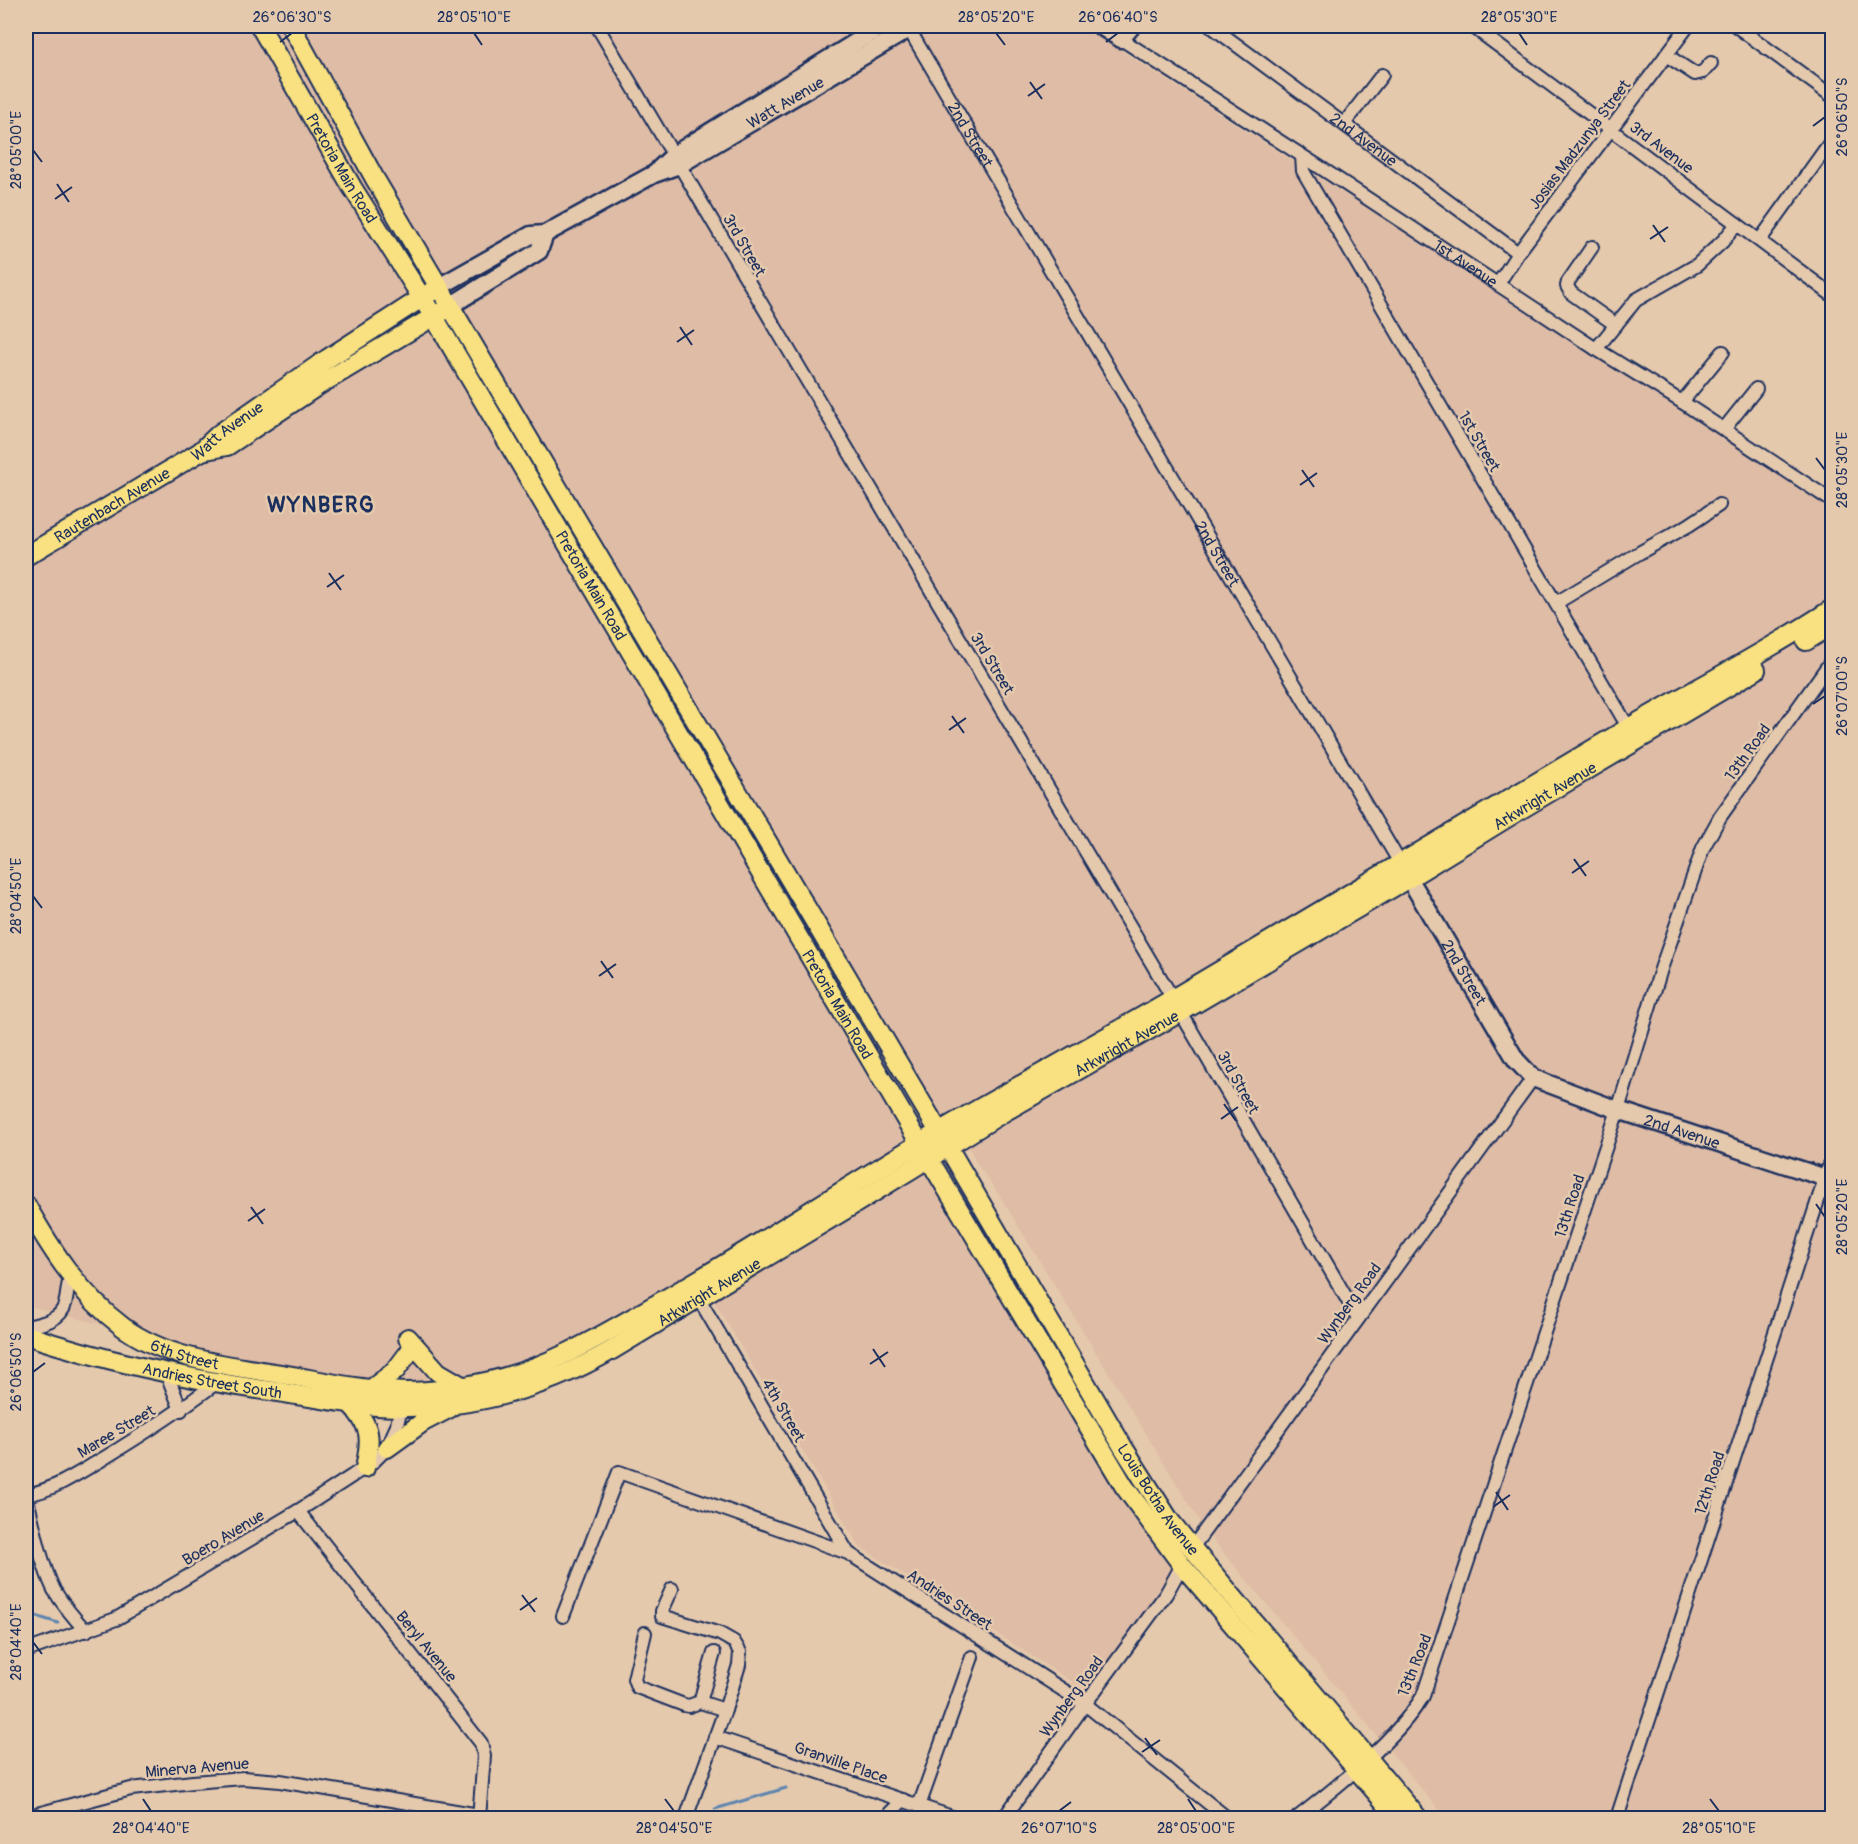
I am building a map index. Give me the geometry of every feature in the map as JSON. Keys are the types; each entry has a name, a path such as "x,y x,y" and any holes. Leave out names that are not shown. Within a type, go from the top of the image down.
{"main road":[{"name":"Pretoria Main Road","path":"260,26 352,187 434,317 924,1151"},
{"name":"Pretoria Main Road","path":"291,26 375,179 943,1139"},
{"name":"Watt Avenue","path":"200,452 227,446 302,386 439,287"},
{"name":"Watt Avenue","path":"302,386 434,317 450,306"},
{"name":"Rautenbach Avenue","path":"26,556 200,452"},
{"name":"Arkwright Avenue","path":"943,1139 962,1119 1409,879 1632,734 1833,609"},
{"name":"Arkwright Avenue","path":"403,1399 461,1395 494,1380 550,1361 695,1291 943,1139 1021,1102 1400,862 1833,625"},
{"path":"923,1106 962,1119"},
{"path":"898,1158 904,1137 904,1117"},
{"name":"Louis Botha Avenue","path":"943,1139 1123,1447 1165,1513 1361,1764 1398,1818"},
{"name":"Arkwright Avenue","path":"695,1291 898,1158 924,1151"},
{"name":"Louis Botha Avenue","path":"924,1151 1124,1486 1182,1565 1361,1764 1418,1818"},
{"name":"6th Street","path":"26,1205 47,1242 71,1275 112,1318 142,1339 163,1348 216,1362 370,1390 403,1399"},
{"name":"Andries Street South","path":"26,1335 88,1355 216,1383 349,1402 403,1399"},
{"path":"370,1390 395,1371 409,1345 461,1395 387,1448"},
{"path":"349,1402 364,1420 368,1429 370,1440 365,1468"}],"street":[{"name":"3rd Street","path":"597,26 1177,1005 1358,1318"},
{"name":"Watt Avenue","path":"677,160 882,26"},
{"name":"1st Avenue","path":"1100,26 1596,350 1682,402 1833,501"},
{"path":"1121,39 1132,26"},
{"name":"2nd Avenue","path":"1211,26 1226,30 1344,124 1518,253"},
{"name":"3rd Avenue","path":"1472,26 1833,295"},
{"name":"Josias Madzunya Street","path":"1498,284 1518,253 1688,26"},
{"path":"1736,26 1833,96"},
{"name":"Watt Avenue","path":"439,287 531,235 545,234 654,174 910,27"},
{"name":"2nd Street","path":"910,27 1516,1060 1533,1078"},
{"path":"1666,55 1695,74 1703,72 1711,63"},
{"path":"1344,124 1382,75"},
{"path":"1760,240 1833,140"},
{"name":"1st Street","path":"1302,156 1304,171 1632,734"},
{"path":"1596,350 1643,295 1674,280 1707,257 1737,224"},
{"name":"Watt Avenue","path":"450,306 539,251 545,234"},
{"path":"1592,247 1567,286 1571,293 1616,325"},
{"path":"1682,402 1724,352"},
{"path":"1724,429 1756,389"},
{"path":"1556,603 1719,505"},
{"name":"13th Road","path":"1361,1764 1406,1719 1423,1696 1617,1110 1661,969 1703,848 1720,817 1833,660"},
{"name":"2nd Avenue","path":"1533,1078 1617,1110 1829,1179"},
{"name":"Wynberg Road","path":"1192,1548 1533,1078"},
{"name":"12th Road","path":"1617,1818 1829,1179 1833,1157"},
{"path":"26,1327 51,1320 60,1314 65,1305 71,1275"},
{"name":"4th Street","path":"695,1291 848,1553"},
{"path":"166,1372 181,1410"},
{"name":"Maree Street","path":"86,1631 65,1606 52,1585 26,1495 61,1484 181,1410 216,1383"},
{"name":"Boero Avenue","path":"26,1652 116,1619 298,1511 365,1468 387,1448 396,1428 403,1399"},
{"name":"Andries Street","path":"563,1616 619,1472 848,1553 1085,1704 1227,1818"},
{"name":"Beryl Avenue","path":"298,1511 477,1735 484,1756 479,1817"},
{"name":"Wynberg Road","path":"1004,1818 1166,1594 1182,1565"},
{"path":"1166,1594 1185,1583 1192,1583 1202,1589"},
{"path":"672,1589 662,1616 728,1638 734,1642 740,1652 739,1665 725,1710 686,1818"},
{"path":"645,1633 634,1679 636,1687 684,1705 689,1706 700,1702 725,1710"},
{"path":"700,1702 714,1653"},
{"path":"919,1806 972,1656"},
{"name":"Granville Place","path":"715,1737 955,1818"},
{"path":"1297,1818 1361,1764"},
{"name":"Minerva Avenue","path":"26,1817 131,1789 243,1778 280,1781 479,1817"},
{"path":"889,1818 903,1800"}],"shaded area":[{"path":"26,26 1083,26 1832,507 1832,1818 1446,1818 1207,1533 998,1193 977,1164 969,1147 926,1173 1172,1571 1093,1695 859,1546 714,1301 580,1381 418,1406 26,1305"}],"waterway":[{"path":"26,1613 58,1623"},
{"path":"715,1809 786,1788"}],"district":[{"name":"WYNBERG","path":"321,504"}]}
